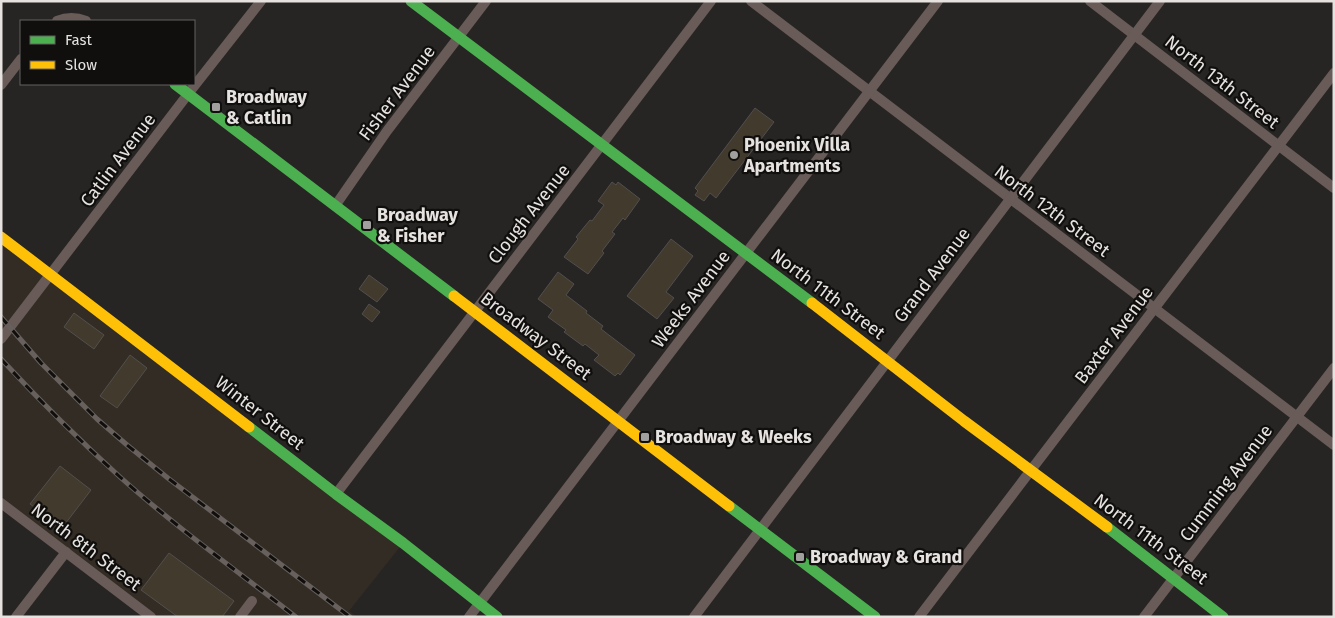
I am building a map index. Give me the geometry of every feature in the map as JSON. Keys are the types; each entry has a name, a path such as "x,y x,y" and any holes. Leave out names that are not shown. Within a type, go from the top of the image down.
{"street":[{"name":"Catlin Avenue","path":"1,339 261,1"},
{"name":"North 11th Street","path":"410,1 746,253 1223,617"},
{"name":"Fisher Avenue","path":"336,206 387,130 486,1"},
{"name":"Clough Avenue","path":"336,494 711,1"},
{"name":"North 12th Street","path":"750,1 1334,445"},
{"name":"Weeks Avenue","path":"469,617 938,1"},
{"name":"North 13th Street","path":"1090,1 1334,188"},
{"name":"Grand Avenue","path":"694,617 1160,1"},
{"path":"61,20 77,18 83,20"},
{"path":"1,85 20,60"},
{"name":"Baxter Avenue","path":"920,617 1334,73"},
{"name":"Broadway Street","path":"176,85 619,420 875,617"},
{"name":"Winter Street","path":"1,237 336,494 403,543 497,617"},
{"name":"Cumming Avenue","path":"1144,617 1334,368"},
{"name":"North 8th Street","path":"1,503 151,617"},
{"path":"16,617 66,552"},
{"path":"240,617 252,601"}],"shaded area":[{"path":"1,237 403,543 349,611 357,617 151,617 1,503"}],"building":[{"name":"Phoenix Villa Apartments","path":"755,108 774,122 716,198 710,193 704,201 695,195 698,191 695,188"},
{"path":"612,182 616,185 618,182 640,199 625,220 623,218 612,232 615,234 602,251 604,253 588,274 564,257 578,239 576,237 590,220 592,221 604,205 598,201"},
{"path":"671,239 693,256 666,292 674,298 657,319 627,296"},
{"path":"558,272 574,284 566,295 603,326 601,329 635,355 620,375 618,373 615,376 594,360 599,355 585,344 583,346 564,332 566,330 548,317 553,310 538,299"},
{"path":"369,275 388,289 377,302 359,289"},
{"path":"369,304 380,312 372,322 362,314"},
{"path":"74,313 104,335 94,349 64,327"},
{"path":"130,355 147,368 117,408 100,396"},
{"path":"60,466 91,490 62,528 30,504"},
{"path":"169,553 234,601 222,617 178,617 141,590"}],"railway":[{"path":"1,317 41,363 97,419 127,445 350,617"},
{"path":"1,359 89,449 120,477 185,531 296,617"}],"traffic: fast":[{"path":"411,1 812,303"},
{"path":"176,85 454,296"},
{"path":"249,427 403,543 497,617"},
{"path":"729,506 875,617"},
{"path":"1107,527 1223,617"}],"traffic: slow":[{"path":"1,237 249,427"},
{"path":"454,296 729,506"},
{"path":"812,303 964,421 1107,527"}],"place":[{"name":"Broadway & Catlin","path":"216,107"},
{"name":"Phoenix Villa Apartments","path":"734,155"},
{"name":"Broadway & Fisher","path":"367,225"},
{"name":"Broadway & Weeks","path":"645,437"},
{"name":"Broadway & Grand","path":"800,557"}]}
